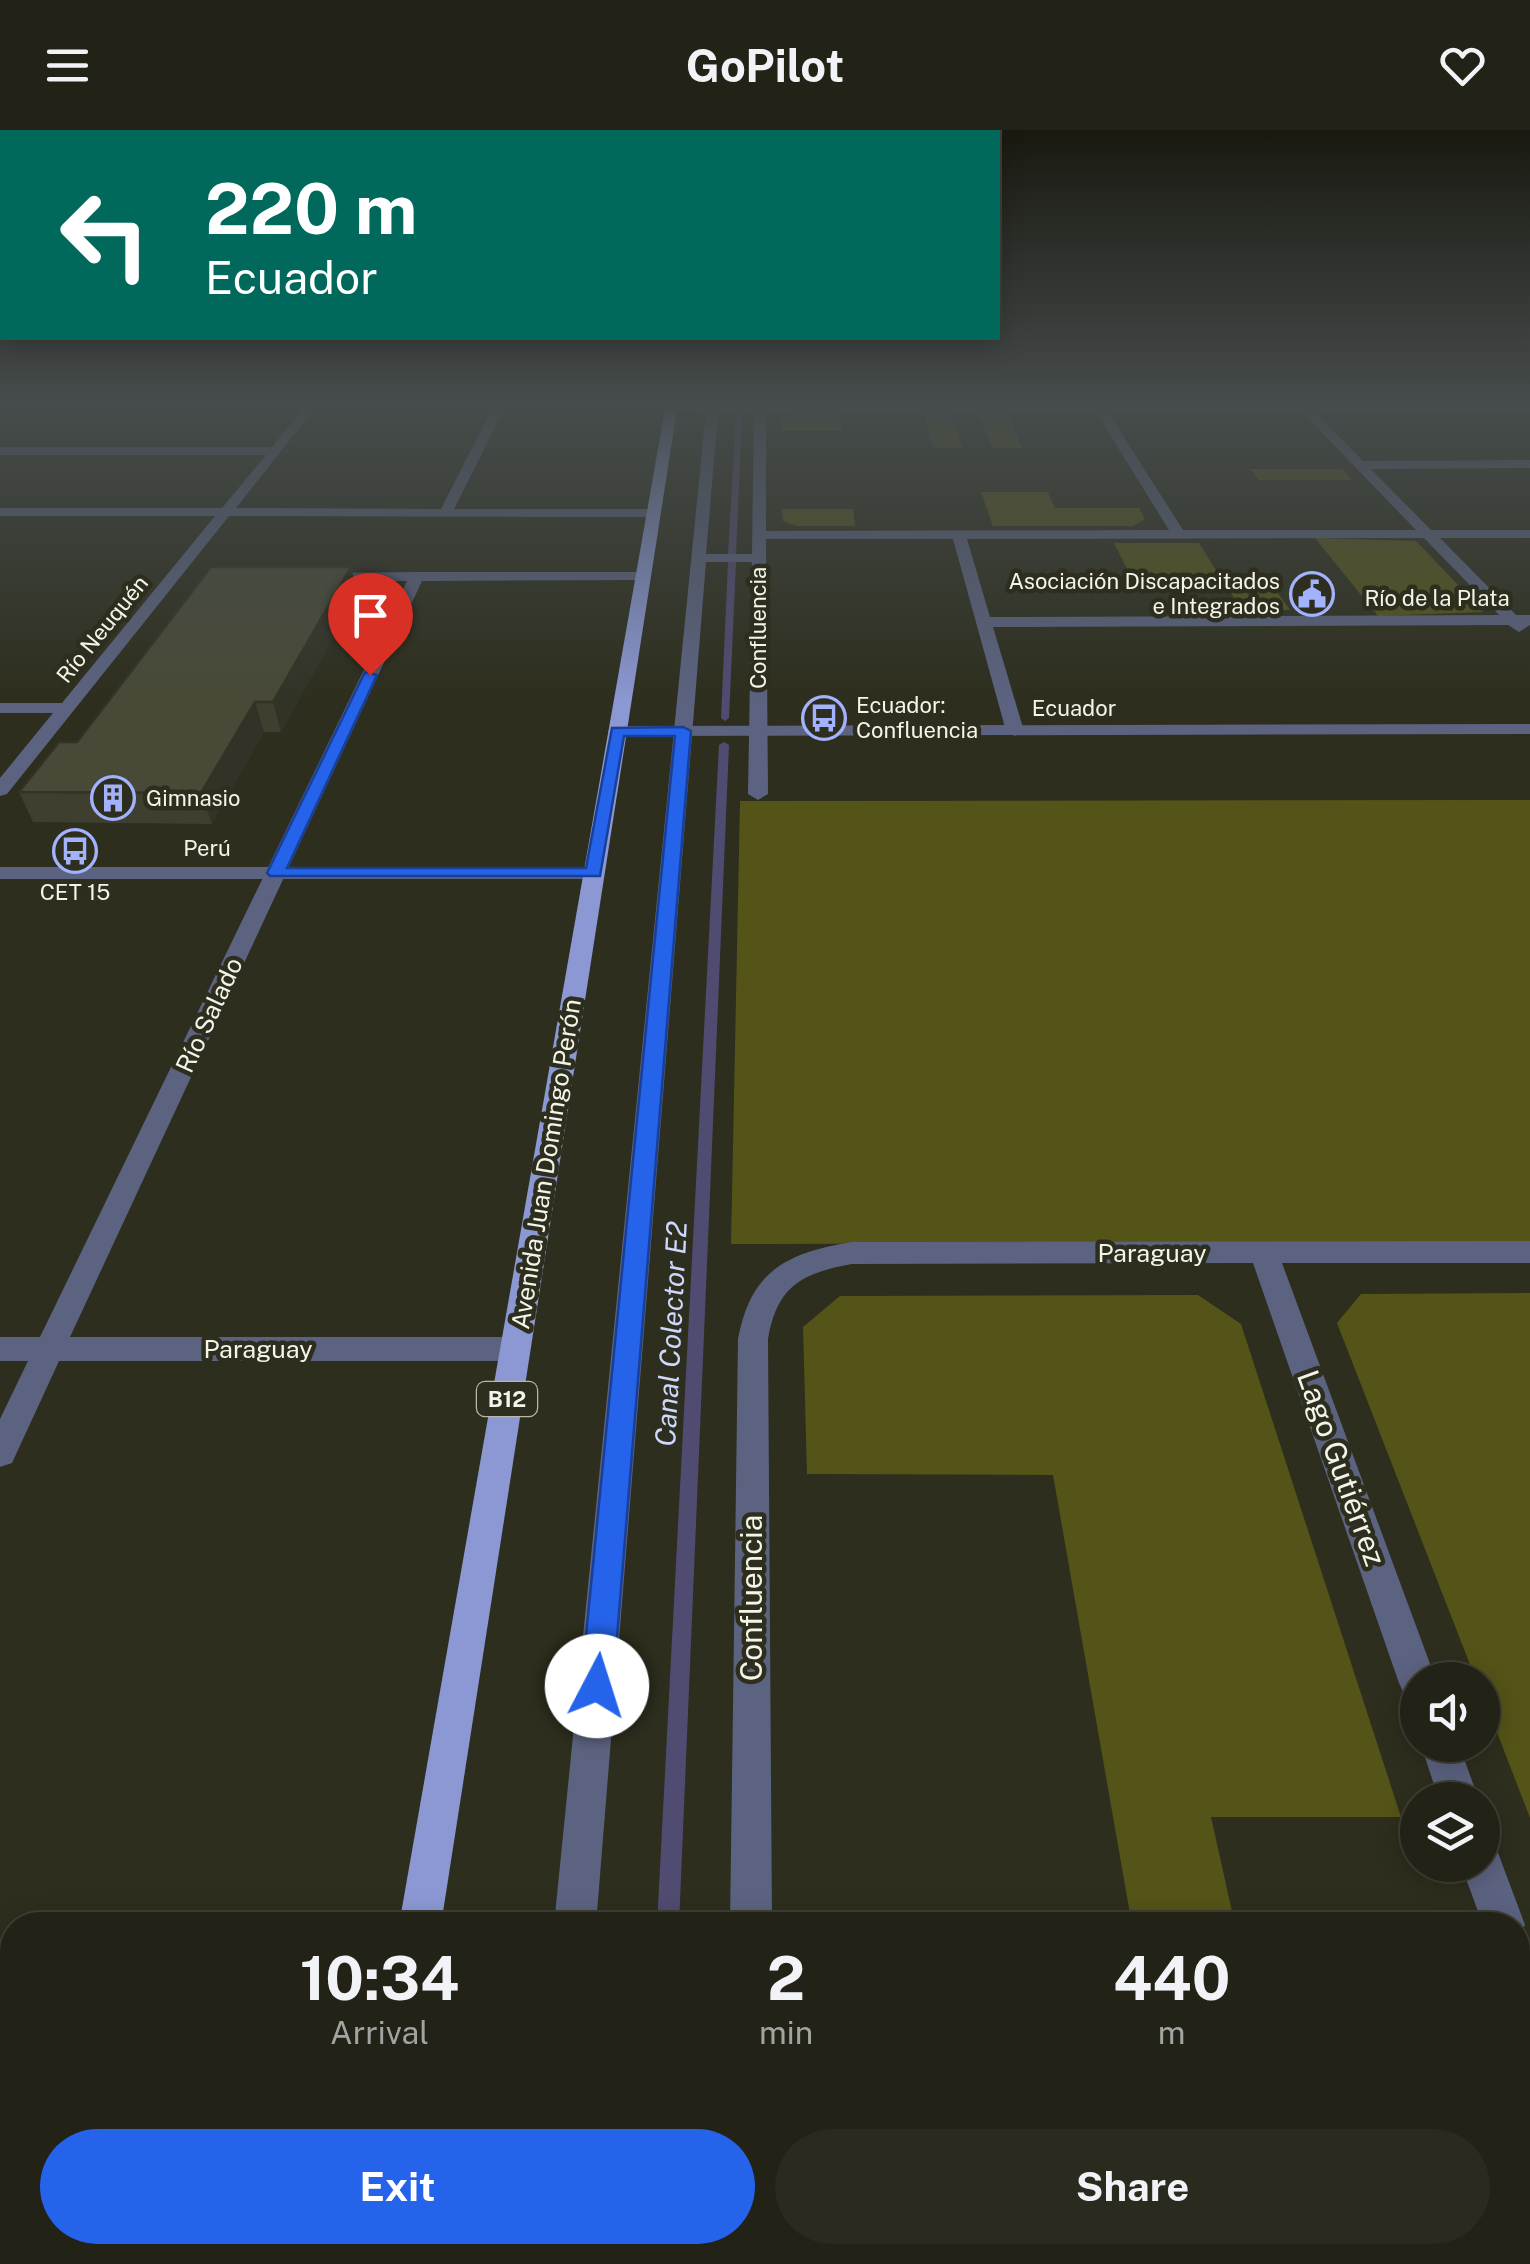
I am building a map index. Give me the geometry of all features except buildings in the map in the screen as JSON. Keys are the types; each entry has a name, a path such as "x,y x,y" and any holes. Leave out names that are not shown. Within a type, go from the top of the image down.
{"main road":[{"name":"Avenida Juan Domingo Perón","path":"422,1912 656,503"}],"street":[{"name":"Río Neuquén","path":"0,790 233,503"},
{"path":"446,512 451,503"},
{"path":"576,1912 704,503"},
{"name":"Confluencia","path":"758,794 759,503"},
{"path":"1158,503 1178,534"},
{"path":"1397,503 1521,620 1530,638"},
{"path":"0,512 654,513"},
{"path":"759,534 1530,534"},
{"path":"959,534 1015,730"},
{"path":"699,558 759,558"},
{"path":"173,576 192,576"},
{"path":"304,576 643,576"},
{"name":"Río Salado","path":"0,1453 418,576"},
{"name":"Río de la Plata","path":"984,622 1521,620"},
{"path":"0,708 66,708"},
{"name":"Ecuador","path":"618,732 1530,730"},
{"name":"Perú","path":"0,872 594,873"},
{"name":"Paraguay","path":"779,1279 826,1257 852,1253 1530,1252"},
{"name":"Lago Gutiérrez","path":"1264,1253 1410,1662"},
{"name":"Confluencia","path":"750,1912 753,1339 755,1317 764,1296 779,1279"},
{"name":"Paraguay","path":"0,1348 516,1349"},
{"path":"1488,1882 1499,1912"}],"shaded area":[{"path":"985,503 1139,508 1145,519 1133,526 993,526"},
{"path":"782,509 853,509 855,526 796,526 783,521"},
{"path":"1315,538 1416,541 1484,612 1378,616"},
{"path":"1114,543 1199,543 1219,575 1130,575"},
{"path":"1219,575 1265,575 1290,610 1242,610"},
{"path":"1530,800 1530,1242 731,1244 740,801"},
{"path":"1530,1293 1530,1818 1500,1740 1500,1662 1469,1662 1337,1323 1361,1294"},
{"path":"1198,1295 1241,1324 1400,1817 1211,1817 1232,1912 1130,1912 1053,1475 807,1474 803,1327 840,1296"}],"waterway":[{"name":"Canal Colector E2","path":"732,555 735,503"},
{"name":"Canal Colector E2","path":"725,718 732,562"},
{"name":"Canal Colector E2","path":"669,1912 724,745"}],"place":[{"name":"Asociación Discapacitados e Integrados","path":"1312,594"},
{"name":"Ecuador: Confluencia","path":"824,718"},
{"name":"Gimnasio","path":"113,798"},
{"name":"CET 15","path":"75,851"}],"route":[{"path":"370,675 276,873 594,873 618,732 683,731 597,1686"}]}
